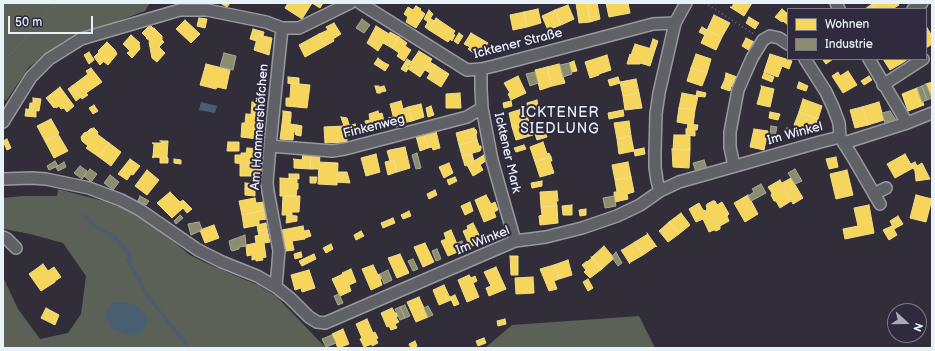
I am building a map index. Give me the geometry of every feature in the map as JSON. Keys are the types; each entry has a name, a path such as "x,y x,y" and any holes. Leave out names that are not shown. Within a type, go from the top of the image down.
{"street":[{"path":"4,120 32,77 49,60 81,39 180,10 207,10 266,22 282,28 300,28 350,3"},
{"name":"Icktener Straße","path":"360,3 468,70 481,69 653,24 675,23"},
{"path":"660,191 655,167 656,114 659,93 675,23 686,3"},
{"name":"Am Hammershöfchen","path":"276,287 279,251 267,182 282,28"},
{"path":"734,166 730,147 730,132 738,90 752,58 763,40 770,36 779,38 787,43"},
{"name":"Im Winkel","path":"806,60 826,92 839,123 842,140 877,199 886,188"},
{"path":"869,60 907,123"},
{"path":"883,84 921,60"},
{"name":"Icktener Mark","path":"481,69 482,108 492,160 515,241"},
{"name":"Finkenweg","path":"270,146 332,151 345,149 467,117 482,108"},
{"path":"842,140 907,123 932,114"},
{"name":"Im Winkel","path":"276,287 290,298 309,317 317,322 325,323 515,241 546,237 582,228 617,216 660,191 679,182 734,166 842,140"},
{"path":"3,179 46,179 89,188 121,200 140,210 198,250 222,262 257,276 276,287"},
{"path":"3,237 16,248"}],"path":[{"path":"3,62 58,3"},
{"path":"705,3 763,40"}],"shaded area":[{"path":"3,3 150,3 145,11 64,41 29,67 6,101 3,98"},
{"path":"58,189 115,204 149,222 190,255 258,285 276,296 326,348 3,348 3,277 18,309 40,339 68,333 81,314 86,276 63,243 4,229 3,232 3,198 22,196 57,196"},
{"path":"639,316 655,348 485,348 512,325"}],"water":[{"path":"201,102 217,106 215,113 199,110"},
{"path":"115,302 135,304 148,318 143,331 132,336 112,329 105,316 107,309"}],"building: Wohnen":[{"path":"220,3 230,3 227,7"},
{"path":"288,3 312,3 302,19 285,8"},
{"path":"312,3 323,3 320,8"},
{"path":"576,3 587,3 590,22 579,23"},
{"path":"587,3 597,3 600,19 590,22"},
{"path":"606,3 628,3 630,13 609,17"},
{"path":"734,3 752,3 744,16 730,7 732,7"},
{"path":"891,3 894,8 875,8 872,4"},
{"path":"891,3 897,3 899,5 894,8"},
{"path":"872,4 875,8 866,8"},
{"path":"568,5 574,19 561,25 555,10"},
{"path":"416,6 425,14 416,28 406,22 408,17 404,14 408,7 413,10"},
{"path":"538,9 541,23 527,27 524,12"},
{"path":"782,9 787,13 782,22 775,17"},
{"path":"429,10 433,14 428,22 424,19"},
{"path":"555,10 561,25 548,30 542,16"},
{"path":"524,12 527,27 513,30 510,15"},
{"path":"714,15 730,23 722,37 707,30"},
{"path":"787,16 787,24 783,21"},
{"path":"749,17 759,23 755,29 746,23"},
{"path":"199,18 207,19 205,28 197,26"},
{"path":"430,18 434,21 429,30 425,27"},
{"path":"436,18 455,31 452,41 450,39 448,42 429,30"},
{"path":"185,20 200,34 191,43 176,29"},
{"path":"334,23 341,34 333,39 334,41 325,46 319,34 328,30 326,27"},
{"path":"150,25 154,29 146,37 142,33"},
{"path":"376,26 389,34 390,32 399,37 392,48 383,43 378,51 367,43"},
{"path":"702,27 707,30 705,35 699,32"},
{"path":"154,28 162,36 162,40 164,42 159,47 165,53 157,62 152,58 150,41 146,38"},
{"path":"927,28 932,36 932,44 927,47"},
{"path":"253,29 264,32 263,36 258,35 256,41 250,39"},
{"path":"707,30 722,37 716,50 701,43"},
{"path":"459,33 463,36 458,44 454,41"},
{"path":"471,33 488,43 479,57 468,49 470,47 464,44"},
{"path":"319,34 325,46 305,57 299,45"},
{"path":"131,35 140,43 140,49 132,58 127,53 130,51 123,44"},
{"path":"258,35 272,38 269,55 254,50"},
{"path":"399,37 407,43 405,46 411,50 404,61 397,56 399,53 392,48"},
{"path":"746,38 754,42 750,51 742,46"},
{"path":"653,39 658,41 655,50 650,48"},
{"path":"107,42 117,54 108,65 103,61 106,59 98,51"},
{"path":"635,44 655,50 650,66 640,63 627,64"},
{"path":"419,51 432,59 420,77 407,68"},
{"path":"89,52 94,60 89,64 84,55"},
{"path":"99,52 106,59 100,65 94,57"},
{"path":"696,54 711,59 707,73 691,68"},
{"path":"770,54 792,61 789,69 782,66 778,77 764,72"},
{"path":"607,55 611,70 590,78 585,62"},
{"path":"378,58 383,62 379,67 374,64"},
{"path":"407,59 412,62 406,72 401,69"},
{"path":"823,60 832,60 826,64"},
{"path":"884,60 900,60 902,63 890,70"},
{"path":"900,60 906,60 902,63"},
{"path":"574,61 577,71 572,72 569,63"},
{"path":"383,62 389,65 385,71 379,67"},
{"path":"430,62 435,65 430,73 425,70"},
{"path":"206,64 230,70 226,89 217,87 216,89 200,85"},
{"path":"559,64 565,83 552,86 547,67"},
{"path":"435,65 449,74 441,87 427,78"},
{"path":"547,67 552,86 540,90 535,70"},
{"path":"91,68 102,82 86,93 88,95 82,99 72,86 88,74 86,71"},
{"path":"691,68 707,73 702,86 687,81"},
{"path":"848,71 857,85 843,93 832,76 838,72 840,76"},
{"path":"726,73 737,77 735,82 725,79"},
{"path":"764,73 774,77 772,82 762,78"},
{"path":"518,76 526,93 511,100 508,94 510,93 504,83"},
{"path":"869,76 872,80 864,85 861,81"},
{"path":"288,77 299,78 299,84 288,83"},
{"path":"618,77 620,83 610,86 608,80"},
{"path":"636,79 639,93 623,96 620,82"},
{"path":"725,79 735,82 733,87 731,86 730,91 721,88"},
{"path":"799,82 808,86 806,91 797,88"},
{"path":"932,82 932,99 926,84"},
{"path":"291,83 310,85 307,108 286,106 286,98 290,98"},
{"path":"72,86 81,97 76,101 68,89"},
{"path":"375,86 379,86 381,93 377,93"},
{"path":"384,86 386,91 381,92 380,87"},
{"path":"762,86 774,89 770,107 757,104"},
{"path":"60,87 74,106 67,112 64,108 61,109 59,106 56,108 55,106 54,108 46,98"},
{"path":"917,88 924,105 908,111 902,94"},
{"path":"697,91 706,93 705,97 696,96"},
{"path":"460,93 461,108 446,108 446,94"},
{"path":"639,93 642,108 625,110 623,96"},
{"path":"682,93 698,96 695,110 679,108"},
{"path":"33,98 41,99 39,111 29,110 30,103 33,103"},
{"path":"803,99 822,106 818,119 799,112"},
{"path":"537,100 538,106 528,109 527,103"},
{"path":"401,101 403,109 408,107 412,121 402,123 402,125 396,127 390,104"},
{"path":"511,101 512,106 504,108 503,103"},
{"path":"252,102 261,103 260,115 251,115"},
{"path":"879,102 884,120 868,125 862,107"},
{"path":"421,104 424,117 412,121 408,107"},
{"path":"94,105 98,111 93,114 89,108"},
{"path":"431,106 434,115 428,117 426,108"},
{"path":"862,107 868,125 855,128 850,110"},
{"path":"525,108 529,122 512,127 509,113"},
{"path":"679,108 695,110 693,125 677,122"},
{"path":"26,109 36,111 36,117 25,116"},
{"path":"623,110 624,116 609,119 608,113"},
{"path":"283,111 291,112 291,117 283,116"},
{"path":"378,111 379,114 382,113 385,126 383,128 372,130 372,128 367,129 365,121 370,120 369,114"},
{"path":"770,112 780,114 778,120 769,118"},
{"path":"799,112 818,119 813,132 794,125"},
{"path":"246,114 260,115 258,139 241,137 242,123 245,123"},
{"path":"283,116 291,117 290,124 297,125 296,135 294,131 293,140 280,139"},
{"path":"341,117 347,118 352,134 347,136"},
{"path":"393,117 396,125 390,126 388,118"},
{"path":"51,119 59,133 45,141 37,126"},
{"path":"629,121 631,136 617,139 614,123"},
{"path":"529,122 533,135 516,140 512,127"},
{"path":"355,124 357,133 352,134 349,126"},
{"path":"688,124 698,125 697,130 687,129"},
{"path":"297,125 302,126 301,136 296,135"},
{"path":"344,126 347,142 325,143 324,127"},
{"path":"94,128 98,132 97,134 109,143 99,157 86,148 88,146 82,141 81,137 84,133"},
{"path":"474,128 477,133 477,140 459,145 456,133"},
{"path":"686,129 695,130 695,136 686,135"},
{"path":"754,129 768,131 764,150 750,147"},
{"path":"436,131 440,148 433,150 432,147 428,148 424,134"},
{"path":"545,131 547,137 537,140 535,134"},
{"path":"58,134 68,151 54,158 45,141"},
{"path":"424,134 428,148 420,151 416,136"},
{"path":"674,135 690,135 690,150 673,149"},
{"path":"631,136 634,151 619,154 617,139"},
{"path":"7,139 11,148 7,150 3,141"},
{"path":"477,140 479,146 481,146 480,151 462,156 459,145"},
{"path":"162,141 168,141 168,158 152,157 154,144 152,143 161,143"},
{"path":"228,142 239,142 239,151 227,151"},
{"path":"543,142 547,154 549,153 551,157 535,162 530,147"},
{"path":"109,143 121,152 111,166 99,157"},
{"path":"524,145 526,149 516,152 514,148"},
{"path":"405,147 410,168 397,172 394,160 390,161 387,151"},
{"path":"247,148 263,149 262,165 235,163 235,155 246,153"},
{"path":"644,148 645,154 635,156 634,150"},
{"path":"672,149 690,150 689,168 673,167"},
{"path":"303,154 311,155 310,169 294,168 293,159 302,160"},
{"path":"376,154 380,172 366,176 361,158"},
{"path":"472,154 474,161 465,166 462,156"},
{"path":"905,154 913,168 895,178 887,164"},
{"path":"311,155 320,155 319,169 310,169"},
{"path":"484,155 487,160 480,165 483,170 473,176 467,165"},
{"path":"160,157 168,158 168,163 160,163"},
{"path":"551,157 552,161 550,161 554,173 540,177 535,162"},
{"path":"836,157 838,167 829,169 826,159"},
{"path":"130,159 140,166 127,180 118,174"},
{"path":"174,159 181,160 181,164 174,163"},
{"path":"394,160 397,172 388,175 385,162"},
{"path":"319,162 338,163 337,185 318,184"},
{"path":"628,162 631,177 615,180 612,165"},
{"path":"915,162 917,166 922,163 930,179 916,181 915,171 911,164"},
{"path":"449,163 453,173 444,178 439,167"},
{"path":"240,164 262,165 262,173 255,173 254,176 240,176"},
{"path":"147,170 159,180 147,195 135,186"},
{"path":"847,170 853,195 836,199 830,174"},
{"path":"337,172 347,172 350,183 337,182"},
{"path":"289,174 299,174 299,179 289,178"},
{"path":"310,177 317,177 316,183 310,183"},
{"path":"455,177 457,181 449,185 447,180"},
{"path":"631,177 634,192 627,194 628,199 615,202 614,192 617,192 615,180"},
{"path":"280,178 297,179 298,189 296,196 280,196"},
{"path":"791,178 803,198 793,204 782,183"},
{"path":"780,180 791,201 780,208 776,201 774,201 771,195 772,193 768,187"},
{"path":"542,181 542,186 532,188 531,183"},
{"path":"245,183 255,184 255,190 245,189"},
{"path":"245,189 255,190 255,196 245,195"},
{"path":"435,190 437,195 429,199 427,194"},
{"path":"557,191 557,206 541,207 540,192"},
{"path":"170,192 180,202 183,200 192,209 187,213 183,208 172,218 157,203"},
{"path":"486,195 491,204 495,202 498,210 494,212 496,217 484,222 475,200"},
{"path":"748,195 758,214 745,222 734,203"},
{"path":"916,195 932,199 926,222 910,218"},
{"path":"283,196 300,196 299,212 292,212 292,215 282,215"},
{"path":"255,198 256,203 264,202 265,210 242,215 239,201"},
{"path":"715,201 717,205 722,202 729,214 727,216 729,221 720,226 720,229 709,232 703,219 696,222 689,209 699,203 703,210 706,211 707,204"},
{"path":"470,202 473,211 465,215 461,206"},
{"path":"572,205 572,215 563,215 562,206"},
{"path":"869,205 874,233 845,239 843,229 858,226 854,208"},
{"path":"557,206 558,223 540,225 539,216 542,215 541,207"},
{"path":"586,209 586,215 580,216 579,210"},
{"path":"265,210 267,219 259,220 259,225 244,228 242,215"},
{"path":"409,211 411,216 403,219 401,215"},
{"path":"681,213 690,225 679,234 669,222"},
{"path":"287,215 297,216 297,221 286,223"},
{"path":"898,216 903,224 894,229 890,221"},
{"path":"393,218 395,223 383,228 381,223"},
{"path":"669,222 679,234 668,242 659,231"},
{"path":"266,223 267,229 258,231 257,225"},
{"path":"473,223 482,241 470,247 463,231 468,229 467,226"},
{"path":"214,225 219,238 205,243 200,230"},
{"path":"303,226 304,231 309,230 311,236 305,239 292,241 294,250 286,251 282,230"},
{"path":"892,226 897,235 889,240 883,230"},
{"path":"267,229 268,234 259,236 258,231"},
{"path":"451,230 460,251 448,256 441,241 446,239 444,233"},
{"path":"361,231 364,236 356,240 354,235"},
{"path":"268,234 270,242 264,243 266,257 262,258 263,260 252,260 252,255 247,256 246,245 256,243 255,236"},
{"path":"648,234 657,247 656,246 643,255 635,242"},
{"path":"635,242 643,255 629,263 621,250"},
{"path":"425,243 434,262 423,267 414,247"},
{"path":"331,244 333,249 326,253 323,248"},
{"path":"604,246 614,258 602,269 592,257"},
{"path":"301,252 302,257 295,259 294,254"},
{"path":"314,254 316,259 302,266 299,261"},
{"path":"400,254 409,273 397,278 388,258"},
{"path":"510,256 518,256 518,275 511,275"},
{"path":"592,257 602,269 590,278 584,272 586,270 582,265 592,258"},
{"path":"568,260 572,275 559,279 554,265"},
{"path":"43,264 48,271 54,267 61,277 41,291 29,274"},
{"path":"373,265 378,275 380,274 382,278 380,279 382,285 371,290 362,269"},
{"path":"554,265 559,279 554,281 557,289 549,291 540,269"},
{"path":"496,267 506,289 489,296 486,288 491,286 484,272"},
{"path":"351,269 356,282 349,285 351,291 340,296 332,279"},
{"path":"309,270 315,288 302,292 301,288 295,290 291,275"},
{"path":"469,275 471,278 475,276 477,281 473,283 479,297 467,302 458,280"},
{"path":"533,277 534,293 516,294 515,278"},
{"path":"588,279 593,288 588,291 583,282"},
{"path":"444,285 451,300 439,305 433,290"},
{"path":"455,295 459,304 454,306 450,297"},
{"path":"419,297 428,317 416,322 407,302"},
{"path":"46,308 59,315 55,325 41,318"},
{"path":"392,308 395,313 397,313 398,316 396,317 399,322 395,324 397,328 391,330 389,326 387,327 381,313"},
{"path":"367,319 373,333 375,332 378,338 376,339 378,343 372,346 372,344 364,347 356,324"},
{"path":"505,319 506,324 498,326 497,321"},
{"path":"343,329 349,344 338,348 332,334"},
{"path":"484,338 486,343 478,346 476,341"},
{"path":"415,341 417,346 411,348 409,344"}],"building: Industrie":[{"path":"362,19 370,25 364,33 356,28"},
{"path":"224,53 236,56 233,70 220,67"},
{"path":"569,63 572,74 563,77 560,65"},
{"path":"535,72 538,83 530,86 526,74"},
{"path":"926,84 932,98 927,100 922,86"},
{"path":"922,86 927,100 922,102 917,88"},
{"path":"890,111 896,120 885,123 882,113"},
{"path":"771,126 777,127 775,136 770,135"},
{"path":"787,128 797,131 795,137 785,133"},
{"path":"417,153 421,168 416,169 412,155"},
{"path":"704,160 707,169 696,172 693,163"},
{"path":"55,161 58,166 49,170 47,166"},
{"path":"64,162 66,167 58,171 56,167"},
{"path":"80,166 87,171 82,179 74,173"},
{"path":"90,169 97,174 91,182 84,176"},
{"path":"795,169 802,181 795,184 788,173"},
{"path":"110,175 119,182 113,190 104,183"},
{"path":"761,184 766,193 751,201 748,196 754,192 752,189"},
{"path":"140,196 149,201 146,205 138,201"},
{"path":"614,196 616,206 605,208 603,198"},
{"path":"180,215 183,218 176,224 174,221"},
{"path":"199,222 202,229 191,235 188,224"},
{"path":"245,235 246,246 239,247 239,249 232,251 229,241"},
{"path":"462,241 465,249 460,251 457,243"},
{"path":"437,249 441,259 436,261 432,251"},
{"path":"616,252 622,263 618,266 612,256"},
{"path":"413,259 418,269 413,271 408,261"},
{"path":"388,270 392,280 384,284 380,274"},
{"path":"339,294 343,303 338,305 334,296"},
{"path":"405,305 410,316 405,318 400,307"},
{"path":"428,306 433,315 428,317 424,308"},
{"path":"400,307 405,318 400,320 395,309"},
{"path":"332,335 336,343 326,347 322,339"}],"waterway":[{"path":"85,216 96,227 116,238 131,258 128,260 149,298 189,348"}],"district":[{"name":"ICKTENER SIEDLUNG","path":"560,122"}]}
